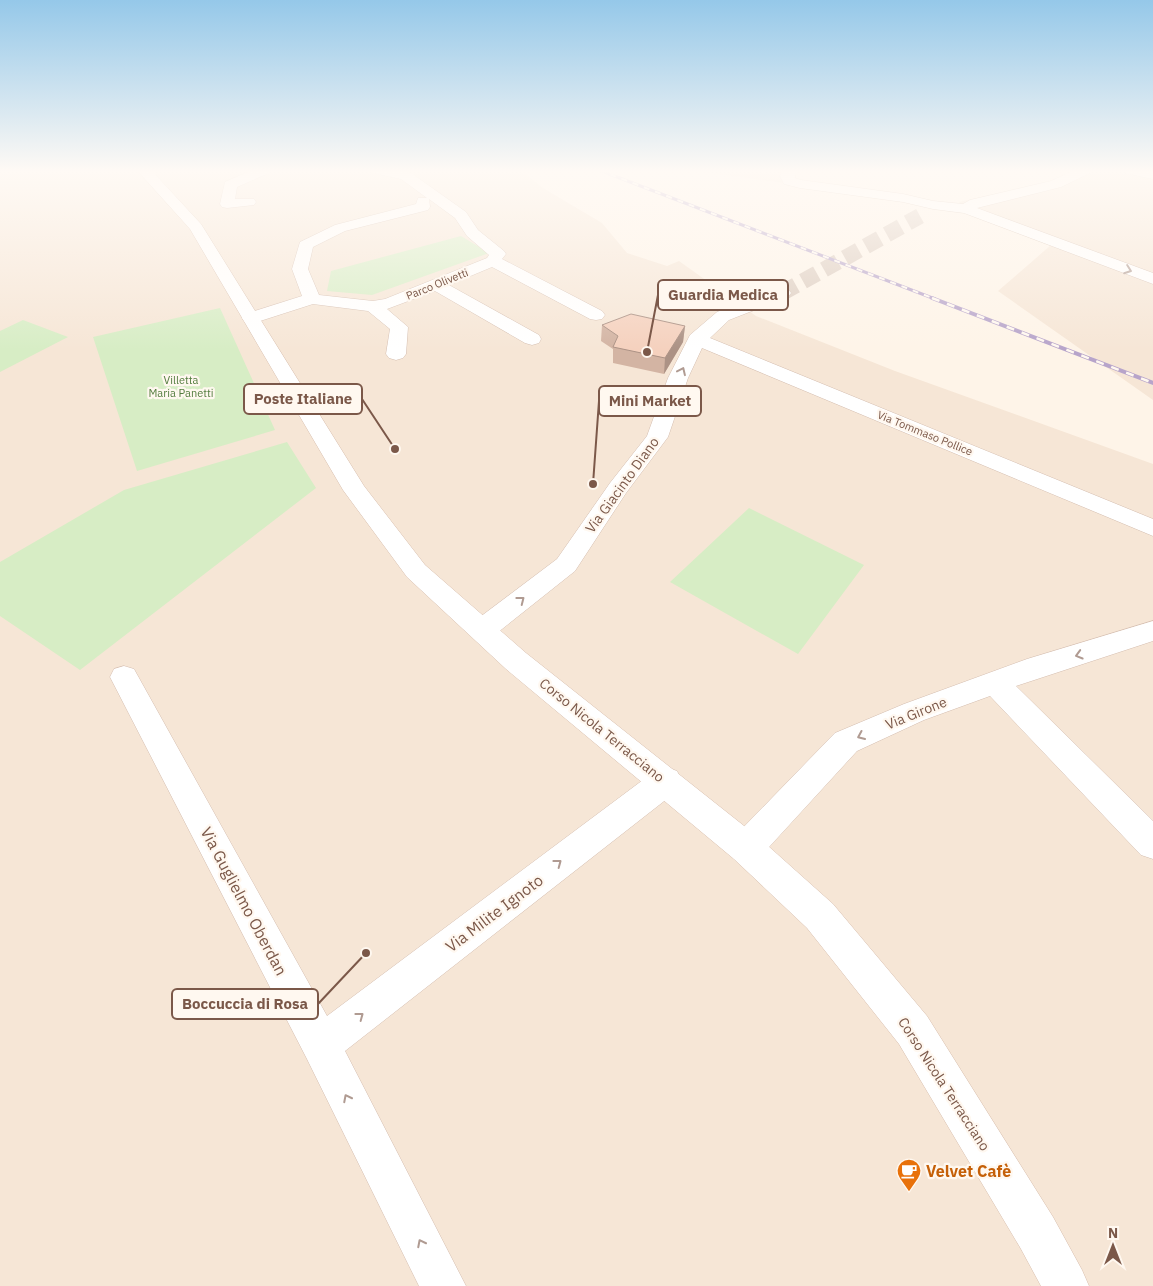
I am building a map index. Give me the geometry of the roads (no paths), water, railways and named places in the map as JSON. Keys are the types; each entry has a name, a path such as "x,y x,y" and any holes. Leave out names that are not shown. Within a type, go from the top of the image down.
{"street":[{"name":"Corso Nicola Terracciano","path":"198,230 355,490 416,571 516,660 746,848 820,916 913,1030 1037,1233 1066,1286"},
{"path":"251,318 305,302 300,268 306,245 336,230"},
{"path":"470,230 498,254 493,262 596,315"},
{"path":"1024,230 1153,279"},
{"name":"Parco Olivetti","path":"305,302 373,306 389,303 493,262"},
{"path":"437,284 532,339"},
{"name":"Via Giacinto Diano","path":"482,630 566,565 618,488 662,438 678,378 697,339 723,316 782,293"},
{"path":"373,306 399,326 396,354"},
{"name":"Via Tommaso Pollice","path":"697,339 1153,528"},
{"name":"Via Girone","path":"746,848 846,742 914,712 1037,667 1153,631"},
{"name":"Via Guglielmo Oberdan","path":"124,677 321,1045 443,1286"},
{"path":"995,683 1153,844"},
{"name":"Via Milite Ignoto","path":"321,1045 666,781"}],"tunnel":[{"path":"782,293 895,230"}],"railway":[{"path":"755,230 935,299"},
{"path":"932,298 1153,383"}],"place":[{"name":"Guardia Medica","path":"647,352"},
{"name":"Poste Italiane","path":"395,449"},
{"name":"Mini Market","path":"593,484"},
{"name":"Boccuccia di Rosa","path":"366,953"},
{"name":"Velvet Cafè","path":"909,1192"}],"park label":[{"name":"Villetta Maria Panetti","path":"181,386"}]}
